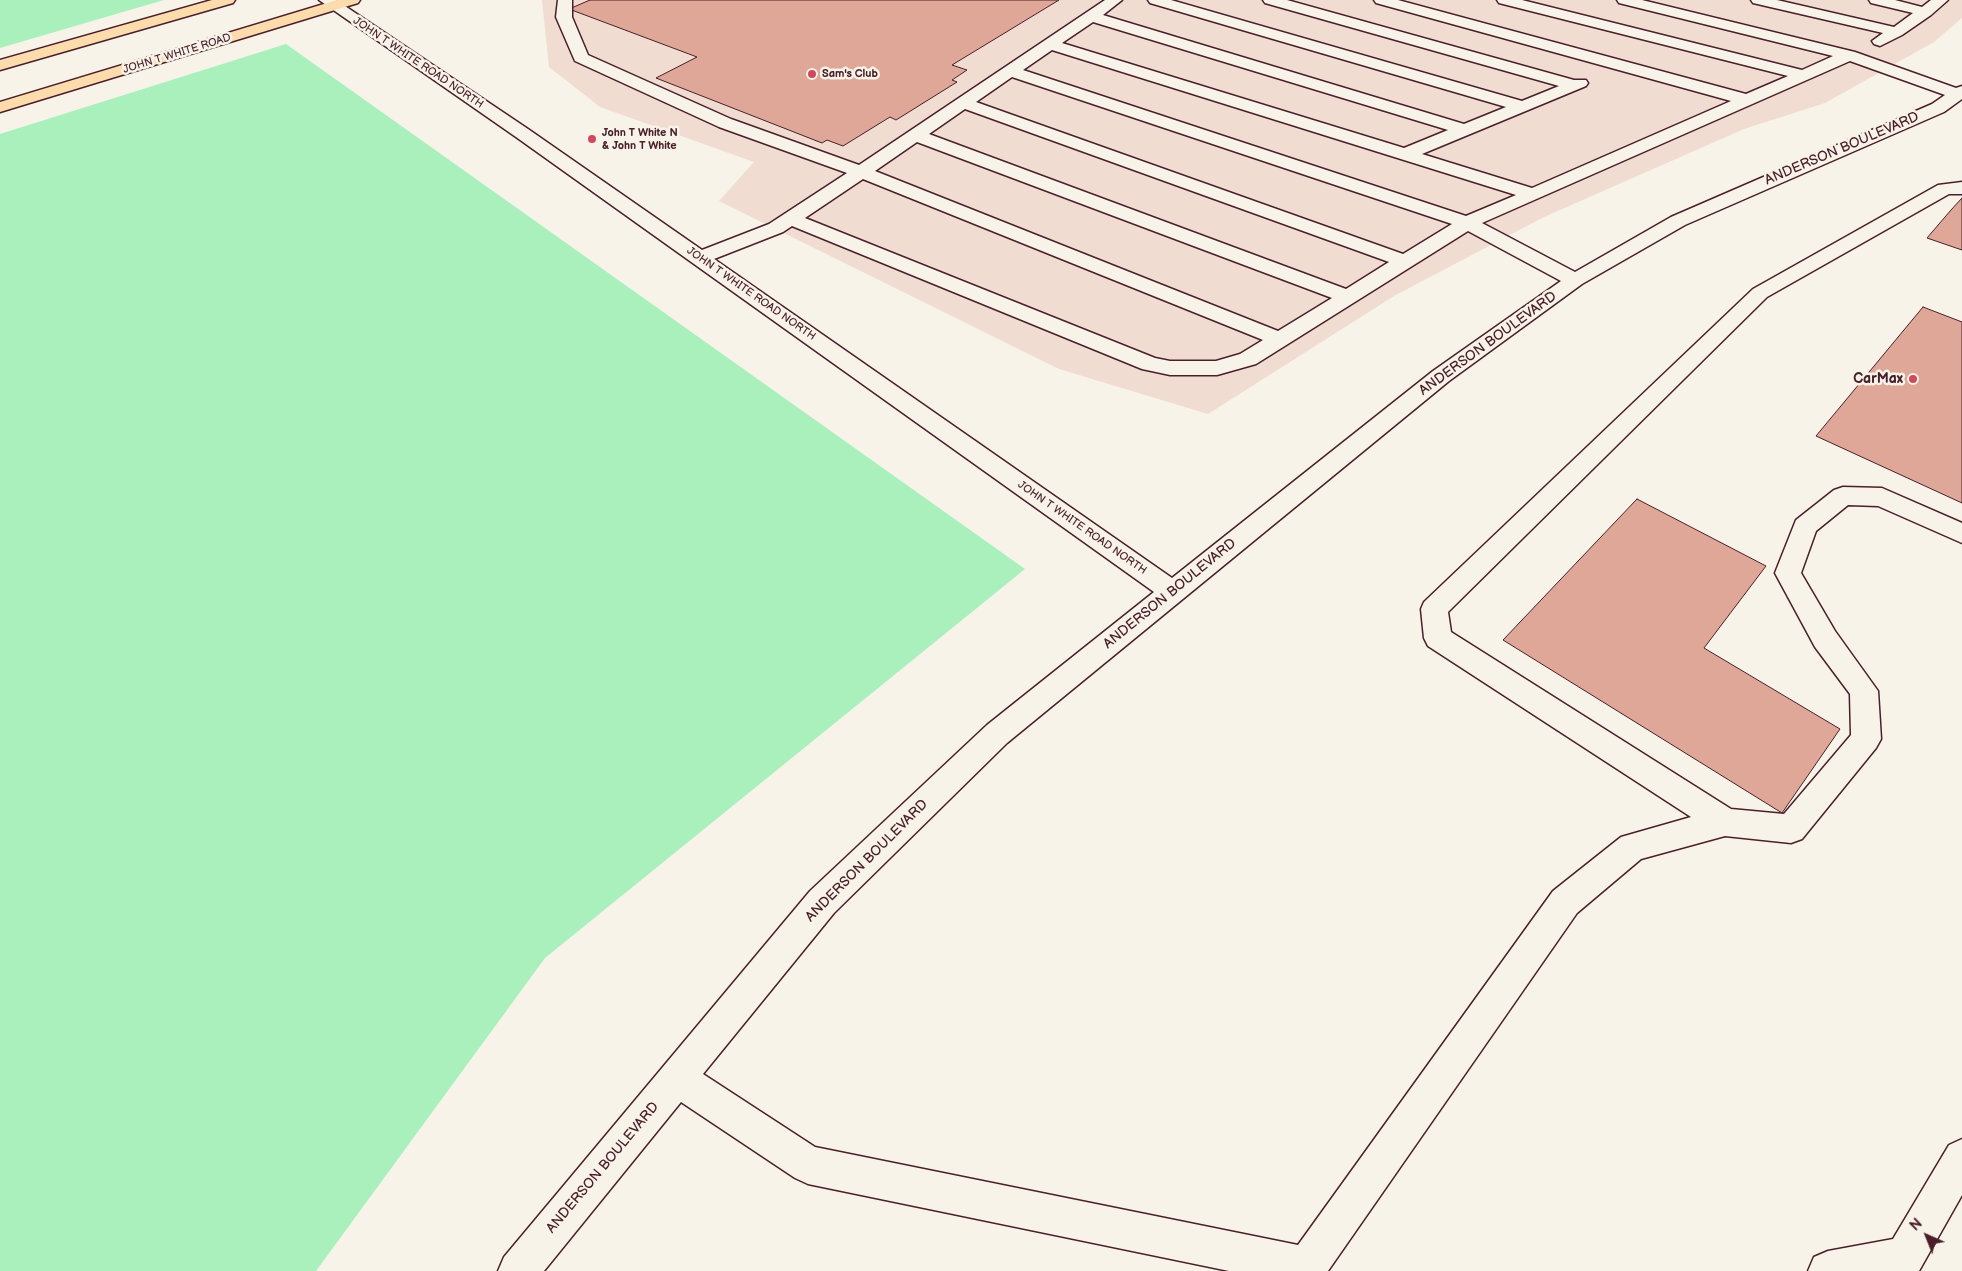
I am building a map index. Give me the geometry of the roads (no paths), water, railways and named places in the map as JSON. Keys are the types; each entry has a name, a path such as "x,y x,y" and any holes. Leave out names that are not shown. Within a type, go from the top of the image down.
{"main road":[{"path":"168,17 203,0"},
{"path":"0,65 228,0"},
{"name":"JOHN T WHITE ROAD","path":"0,107 338,2"}],"street":[{"path":"565,0 564,17 581,58 725,123 862,172 1278,339"},
{"path":"699,258 776,228 791,219 1115,0"},
{"path":"1154,0 1522,106"},
{"path":"1270,0 1575,85"},
{"path":"1381,0 1748,100"},
{"path":"1504,0 1803,75"},
{"path":"1624,0 1849,55 1960,93"},
{"path":"1758,0 1897,32"},
{"path":"1876,0 1926,12"},
{"path":"791,219 1150,364 1170,368 1218,368 1248,359 1346,296 1467,223 1849,55 1897,32 1941,0"},
{"name":"JOHN T WHITE ROAD NORTH","path":"338,2 1173,592"},
{"path":"1091,16 1465,130"},
{"path":"1050,44 1533,194"},
{"path":"1405,154 1622,66"},
{"path":"1010,71 1467,223 1575,280"},
{"name":"ANDERSON BOULEVARD","path":"518,1271 822,902 997,734 1441,376 1575,280 1678,221 1938,108 1960,93"},
{"path":"964,103 1404,260"},
{"path":"916,135 1346,296"},
{"path":"1725,822 1438,638 1434,610 1760,293 1945,189 1962,188"},
{"path":"677,1078 808,1165 1315,1269 1565,902 1632,847 1725,822 1791,829 1866,739 1864,691 1825,638 1788,573 1805,526 1843,496 1882,497 1962,534"},
{"path":"1828,1271 1905,1257 1962,1158"}],"place":[{"name":"Sam's Club","path":"812,74"},
{"name":"John T White N & John T White","path":"592,139"},
{"name":"CarMax","path":"1913,379"}]}
